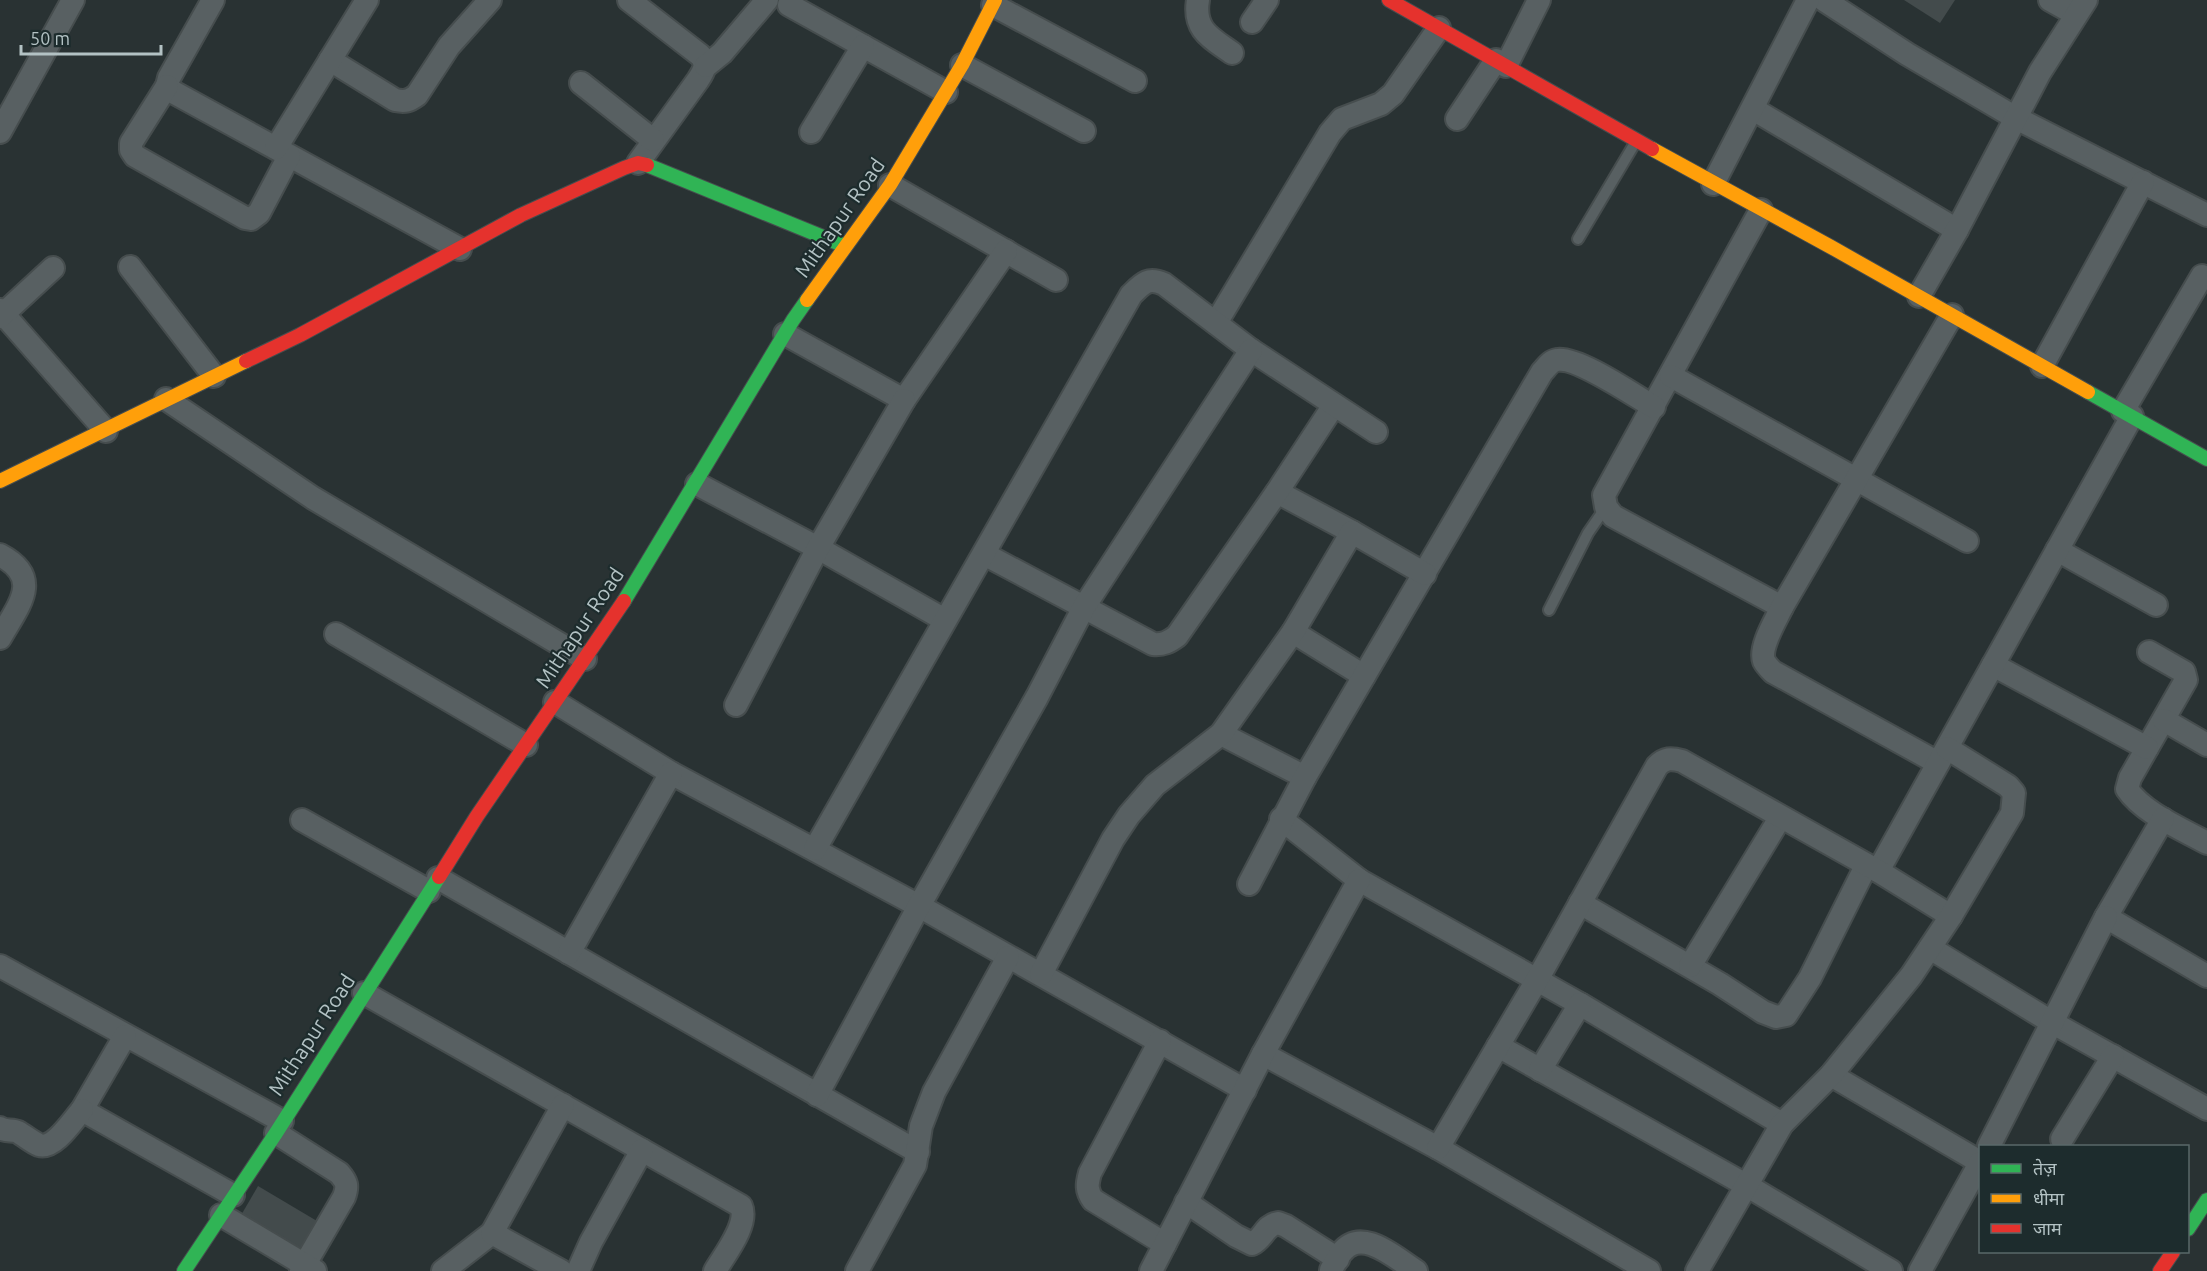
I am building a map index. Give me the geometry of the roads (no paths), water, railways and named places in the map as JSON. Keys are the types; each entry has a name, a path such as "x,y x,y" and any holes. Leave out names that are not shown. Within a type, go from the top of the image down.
{"street":[{"path":"0,132 73,0"},
{"path":"213,0 169,78 167,86 131,143 131,150 135,156 250,219 259,213 283,152 330,60 367,0"},
{"path":"330,60 396,100 404,102 410,100 417,95 450,46 490,0"},
{"path":"629,0 700,55 705,66"},
{"path":"1198,0 1198,20 1202,28 1232,54"},
{"path":"1252,22 1268,0"},
{"path":"1389,0 1713,184 1919,296 2207,459"},
{"path":"1457,119 1501,63 1539,0"},
{"path":"1713,184 1808,0"},
{"path":"1824,0 1907,54 2016,118 2207,215"},
{"path":"1919,296 1957,230 2040,72 2080,7 2050,0"},
{"path":"638,164 698,80 705,66 778,2 946,92"},
{"path":"994,3 1135,81"},
{"name":"Mithapur Road","path":"184,1271 279,1127 433,884 631,591 785,334 890,185 962,65 994,3"},
{"path":"1216,323 1330,133 1342,119 1381,104 1392,94 1439,28"},
{"path":"811,132 863,46"},
{"path":"962,65 1084,131"},
{"path":"581,83 653,140"},
{"path":"167,86 173,92 460,249"},
{"path":"1753,108 1957,230"},
{"path":"0,481 300,335 521,215 624,168 638,164 651,166 845,246"},
{"path":"2042,366 2143,182"},
{"path":"890,185 1056,280"},
{"path":"1761,210 1604,495 1606,507 1613,516 1782,607"},
{"path":"736,705 818,548 904,400 1006,251"},
{"path":"130,267 214,376"},
{"path":"53,268 1,314 106,431"},
{"path":"1580,903 1690,966 1763,1012 1776,1017 1786,1015 1810,978 1872,868 1942,755 1993,665 2057,550 2127,413 2202,276"},
{"path":"815,849 1131,295 1140,285 1147,280 1155,280 1164,284 1251,350 1376,432"},
{"path":"1697,1271 1782,1124 1831,1075 1911,976 1951,916 2012,813 2015,799 2014,793 2008,786 1773,672 1765,662 1763,653 1782,607 1952,315"},
{"path":"785,334 904,400"},
{"path":"817,1095 919,906 1037,697 1084,607 1251,350"},
{"path":"1249,884 1305,777 1542,372 1551,362 1558,359 1571,362 1591,370 1654,407"},
{"path":"1671,376 1967,541"},
{"path":"166,399 313,498 585,658"},
{"path":"984,554 1153,644 1161,645 1171,641 1177,636 1277,492 1334,405"},
{"path":"697,484 818,548 945,620"},
{"path":"1277,492 1353,532 1425,574"},
{"path":"1041,974 1113,839 1129,815 1155,785 1221,734 1293,632 1353,532"},
{"path":"2057,550 2156,605"},
{"path":"0,555 18,566 24,577 25,590 0,638"},
{"path":"1293,632 1364,676"},
{"path":"336,634 526,745"},
{"path":"2149,652 2184,672 2186,680 2130,778 2127,789 2140,804 2207,843"},
{"path":"1993,665 2147,748"},
{"path":"555,702 671,773 919,906 1245,1090"},
{"path":"2164,720 2207,745"},
{"path":"1221,734 1305,777"},
{"path":"1438,1148 1657,766 1662,761 1672,758 1682,761 1872,868 1951,916"},
{"path":"569,953 671,773"},
{"path":"1690,966 1780,818"},
{"path":"1281,819 1359,880 1580,1004 1782,1124"},
{"path":"1990,1145 2106,917 2163,819"},
{"path":"302,820 569,953 918,1152"},
{"path":"1151,1271 1263,1054 1359,880"},
{"path":"2106,917 2207,976"},
{"path":"1930,948 2053,1023 2207,1109"},
{"path":"857,1271 907,1182 918,1152 921,1126 930,1100 1008,957"},
{"path":"0,966 125,1036 279,1127 339,1173 346,1181 347,1190 344,1197 307,1269 221,1215"},
{"path":"364,993 741,1206 744,1214 741,1225 716,1271"},
{"path":"1540,1070 1580,1004"},
{"path":"2,1131 14,1130 40,1145 47,1146 55,1142 82,1110 125,1036"},
{"path":"1160,1041 1090,1173 1087,1186 1088,1193 1093,1200 1165,1244"},
{"path":"1498,1046 1746,1185 1891,1271"},
{"path":"1263,1054 1438,1148 1649,1271"},
{"path":"2062,1139 2113,1056"},
{"path":"1831,1075 1979,1161"},
{"path":"443,1271 492,1233 563,1105"},
{"path":"82,1110 233,1196"},
{"path":"578,1271 591,1242 642,1150"},
{"path":"1920,1271 1979,1164"},
{"path":"1186,1202 1236,1236 1252,1244 1258,1241 1268,1227 1278,1223 1286,1226 1334,1265 1342,1252 1354,1243 1363,1241 1376,1246 1416,1271"},
{"path":"2189,1227 2205,1207"},
{"path":"492,1233 561,1271"}],"lane":[{"path":"1578,239 1637,141"},
{"path":"1549,610 1588,533 1606,507"}]}
